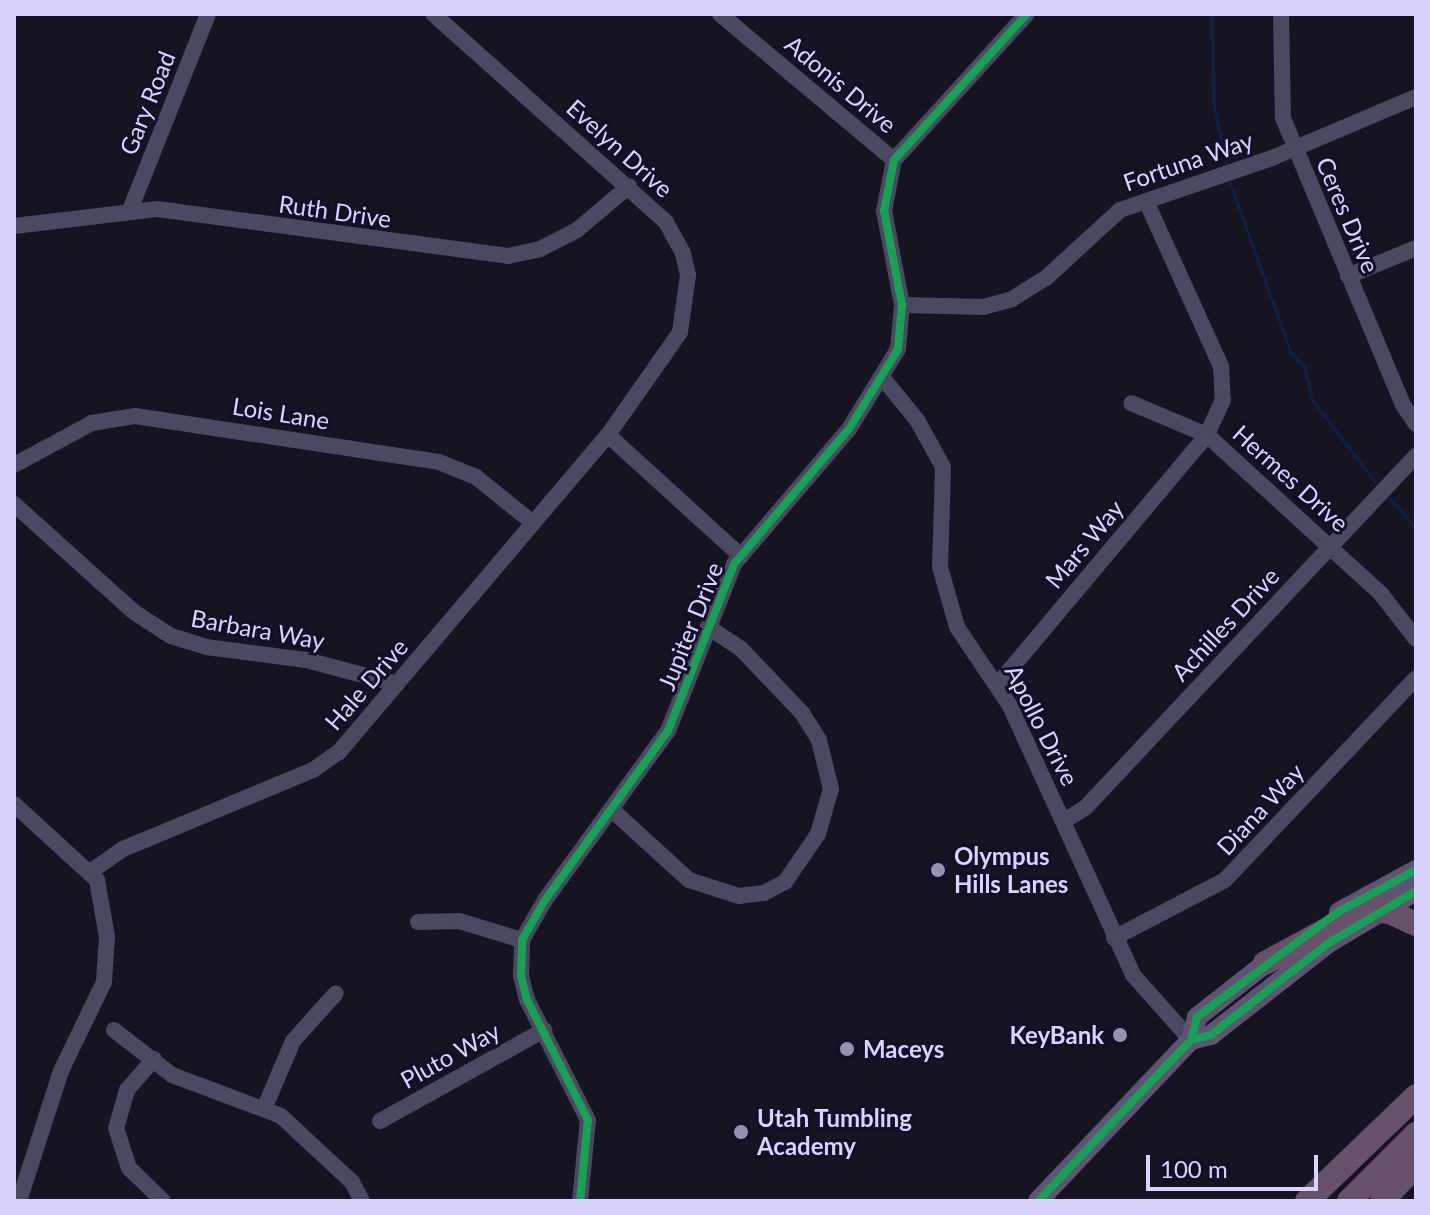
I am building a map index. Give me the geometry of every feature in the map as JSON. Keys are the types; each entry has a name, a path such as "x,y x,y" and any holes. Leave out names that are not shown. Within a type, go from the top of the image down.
{"highway":[{"path":"1265,963 1297,950 1358,912 1383,910 1416,924"},
{"path":"1307,1201 1416,1096"},
{"path":"1349,1201 1416,1134"},
{"path":"1382,1201 1416,1165"}],"main road":[{"path":"1038,1201 1191,1040 1197,1017 1265,963 1338,912 1416,870"},
{"path":"1191,1040 1211,1035 1294,968 1416,891"}],"street":[{"name":"Gary Road","path":"130,210 208,14"},
{"name":"Evelyn Drive","path":"433,14 629,186 673,232 686,264 688,291 669,353 608,435"},
{"name":"Adonis Drive","path":"720,14 894,160"},
{"path":"894,160 1027,14"},
{"name":"Ceres Drive","path":"1281,14 1281,105 1294,149 1403,405 1416,424"},
{"name":"Fortuna Way","path":"902,305 983,307 1012,299 1046,278 1111,215 1294,149 1416,97"},
{"name":"Jupiter Drive","path":"522,940 545,900 668,731 728,574 840,440 882,377 902,336 902,305 884,211 894,160"},
{"name":"Ruth Drive","path":"14,226 130,210 191,212 479,256 508,256 564,237 629,186"},
{"name":"Hermes Drive","path":"1146,201 1223,374 1223,400 1207,435 1381,594 1416,639"},
{"path":"1348,276 1416,248"},
{"name":"Apollo Drive","path":"882,377 917,420 943,467 939,556 944,592 962,635 998,684 1064,821 1114,938 1145,993 1191,1040"},
{"path":"1131,403 1207,435"},
{"name":"Lois Lane","path":"14,465 92,423 135,416 439,462 476,477 533,523"},
{"path":"608,435 741,556"},
{"name":"Hale Drive","path":"90,872 123,849 322,765 397,684 608,435"},
{"name":"Mars Way","path":"998,684 1207,435"},
{"name":"Achilles Drive","path":"1064,821 1086,807 1416,455"},
{"name":"Barbara Way","path":"14,504 134,612 171,636 316,662 397,684"},
{"path":"612,810 689,880 739,896 764,893 785,882 818,834 831,789 819,740 803,714 741,649 708,627"},
{"name":"Diana Way","path":"1114,938 1225,880 1416,678"},
{"path":"14,804 90,872 105,908 104,982 61,1071 19,1201"},
{"path":"418,922 459,921 522,940 523,989 588,1120 580,1201"},
{"path":"264,1109 293,1041 336,993"},
{"path":"114,1030 183,1080 284,1118 352,1182 362,1201"},
{"name":"Pluto Way","path":"380,1121 544,1030"},
{"path":"154,1059 122,1100 116,1128 129,1168 163,1201"}],"waterway":[{"path":"1211,14 1214,108 1226,162"},
{"path":"1230,183 1291,353 1304,366 1312,400 1377,484"},
{"path":"1390,498 1416,529"}],"cycle path":[{"path":"580,1201 588,1120 527,1000 521,976 522,940 545,900 668,731 734,564 849,429 898,349 902,305 884,211 894,160 1027,14"},
{"path":"1038,1201 1191,1040 1197,1017 1338,912 1416,870"},
{"path":"1191,1040 1211,1035 1327,944 1416,891"}],"place":[{"name":"Olympus Hills Lanes","path":"938,870"},
{"name":"KeyBank","path":"1120,1035"},
{"name":"Maceys","path":"847,1049"},
{"name":"Utah Tumbling Academy","path":"741,1132"}]}
